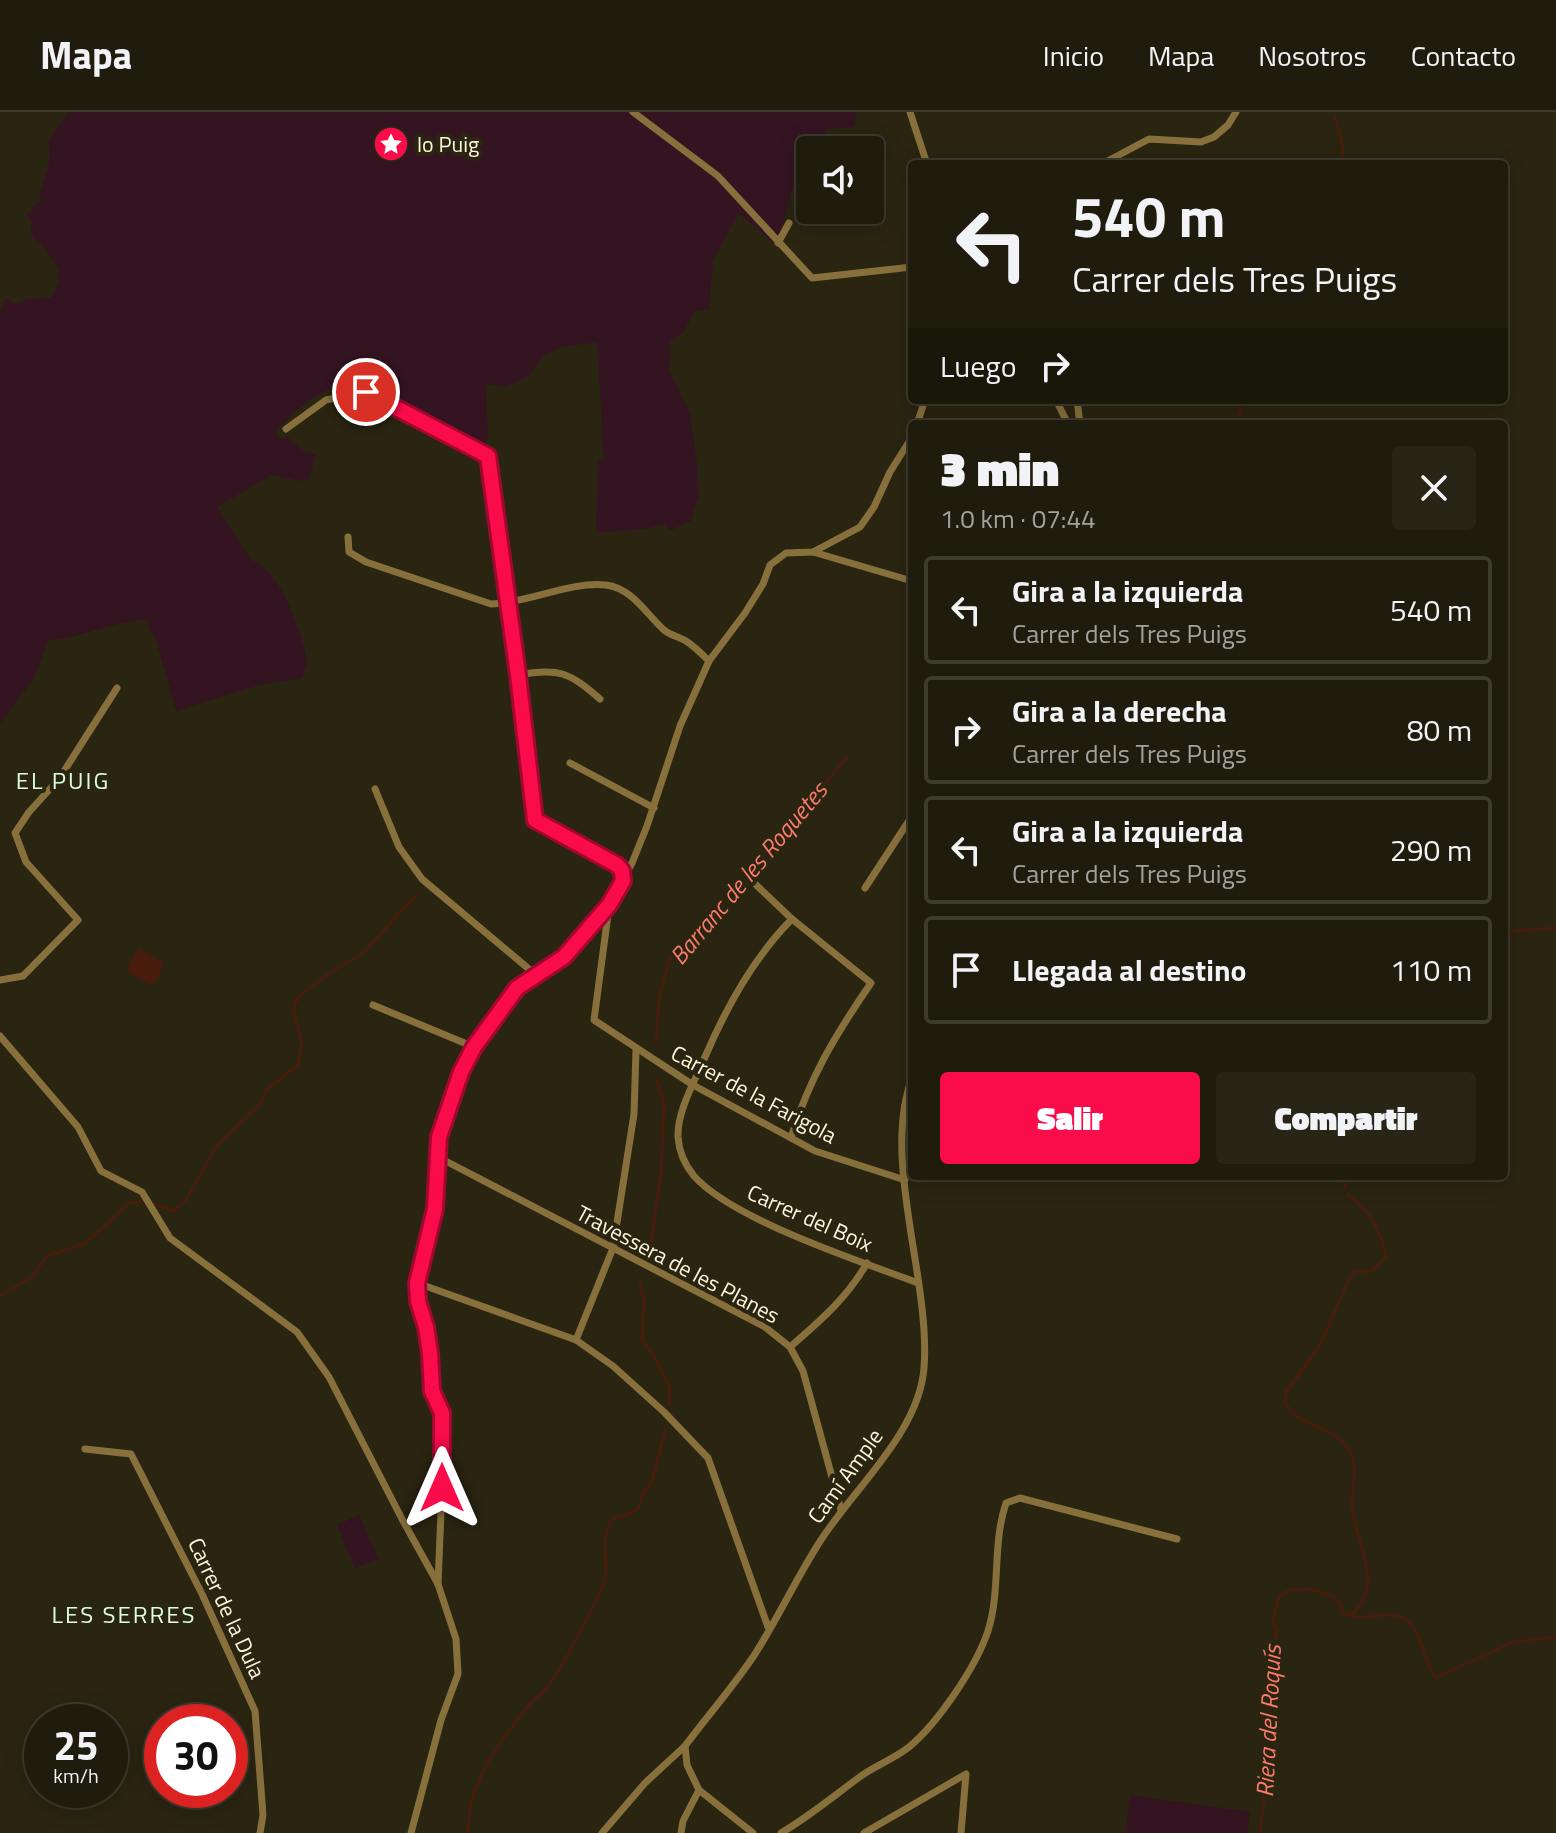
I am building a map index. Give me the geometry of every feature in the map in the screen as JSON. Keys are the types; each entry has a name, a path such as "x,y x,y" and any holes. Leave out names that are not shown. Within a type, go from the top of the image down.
{"street":[{"path":"633,112 718,176 812,278 908,267"},
{"path":"910,112 926,160"},
{"path":"1110,160 1149,139 1201,142 1214,137 1228,125 1236,112"},
{"path":"778,243 789,223"},
{"path":"286,429 326,400 366,392 488,456 535,820 617,865 622,871 623,881"},
{"path":"813,552 860,527 908,443"},
{"path":"348,537 349,552 366,562 491,604 608,585 634,600 665,631 686,641 709,661"},
{"path":"438,1584 442,1413 432,1391 430,1353 417,1283 435,1209 439,1137 474,1047 517,988 564,957 609,905 623,881 654,808 680,726 709,661 745,613 770,565 786,553 813,552 908,580"},
{"path":"518,675 555,672 575,678 600,699"},
{"path":"0,980 23,976 78,920 26,862 15,833 29,812 59,779 117,688"},
{"path":"570,763 654,808"},
{"path":"375,789 399,847 422,879 536,975"},
{"path":"865,888 908,822"},
{"path":"751,880 792,919 871,983 822,1059 803,1098 791,1138"},
{"name":"Carrer de la Farigola","path":"609,905 594,1020 693,1085 815,1151 905,1180"},
{"name":"Carrer del Boix","path":"792,919 746,979 713,1038 681,1117 678,1136 683,1159 693,1175 707,1188 759,1219 918,1283"},
{"path":"373,1005 474,1047"},
{"path":"0,1036 78,1127 101,1171 142,1192 170,1238 297,1332 329,1377 438,1584 456,1639 458,1674 441,1720 411,1833"},
{"path":"576,1340 613,1248 634,1114 636,1050"},
{"name":"Camí Ample","path":"602,1833 645,1783 685,1746 753,1657 819,1543 909,1419 920,1393 924,1367 918,1283 905,1180 903,1106 908,1090"},
{"name":"Travessera de les Planes","path":"438,1157 765,1327 790,1347 803,1371 841,1510"},
{"path":"790,1347 832,1311 853,1287 867,1263"},
{"path":"417,1283 576,1340 622,1374 708,1458 768,1627"},
{"name":"Carrer de la Dula","path":"85,1449 131,1454 232,1658 255,1711 263,1815 260,1833"},
{"path":"781,1833 869,1770 909,1747 950,1703 988,1632 996,1592 1001,1519 1006,1503 1020,1498 1177,1539"},
{"path":"685,1746 687,1765 699,1790 753,1833"},
{"path":"864,1833 966,1774 961,1833"},
{"path":"681,1833 683,1821 699,1790"}],"shaded area":[{"path":"68,112 857,112 853,127 826,129 821,136 796,136 796,177 776,245 739,213 713,261 709,310 694,311 684,332 670,342 669,371 690,413 697,465 699,497 691,521 669,531 665,524 596,533 598,461 604,459 597,342 562,347 544,355 529,376 503,387 486,386 488,436 484,451 471,441 424,419 375,384 354,382 341,385 304,404 276,432 277,437 287,437 307,454 316,455 309,478 301,481 271,475 217,507 251,560 272,576 289,604 308,664 302,678 260,685 176,711 156,640 148,627 149,620 136,621 48,640 34,678 0,723 0,311 6,298 15,303 50,298 58,284 56,266 33,237 31,220 27,215 35,204 41,202 40,194 50,158 49,140"},
{"path":"140,949 164,963 156,982 151,985 126,972 134,954"},
{"path":"359,1515 379,1559 355,1568 337,1525"},
{"path":"1130,1795 1250,1812 1247,1833 1125,1833"}],"waterway":[{"path":"1335,117 1343,146 1341,160"},
{"path":"1239,420 1241,404"},
{"name":"Barranc de les Roquetes","path":"656,1043 659,998 670,959 780,839 847,757"},
{"path":"151,1203 174,1211 186,1200 217,1145 260,1104 266,1090 298,1065 302,1043 293,1008 299,996 363,953 417,894"},
{"path":"1508,936 1514,931 1556,928"},
{"name":"Barranc de les Roquetes","path":"650,1248 661,1173 664,1103 656,1078"},
{"path":"1334,1180 1343,1182"},
{"path":"1344,1180 1345,1188"},
{"path":"1347,1194 1362,1206 1373,1221 1386,1256 1371,1272 1356,1271 1349,1279 1320,1345 1286,1392 1285,1403 1298,1417 1339,1438 1352,1457 1352,1505 1368,1578 1360,1604 1349,1616"},
{"path":"0,1296 32,1277 47,1256 86,1243 128,1204 144,1200"},
{"name":"Barranc de les Roquetes","path":"640,1283 644,1300 642,1340 670,1388 669,1405"},
{"name":"Barranc de les Roquetes","path":"468,1833 469,1815 479,1780 497,1748 530,1704 549,1685 573,1645 604,1582 608,1526 612,1519 634,1512 639,1507 652,1481 665,1431"},
{"name":"Riera del Roquís","path":"1260,1833 1266,1784 1266,1672 1277,1630 1273,1620 1279,1597 1289,1590 1308,1589 1333,1596 1342,1612 1350,1615 1390,1615 1406,1620 1418,1634 1436,1678 1513,1642 1556,1637"}],"place":[{"name":"lo Puig","path":"391,144"}],"district":[{"name":"EL PUIG","path":"63,780"},
{"name":"LES SERRES","path":"124,1614"}],"route":[{"path":"366,392 488,456 535,820 617,865 622,871 623,881 609,905 564,957 517,988 474,1047 461,1072 439,1137 435,1209 417,1283 430,1353 432,1391 442,1413 442,1488"}]}
